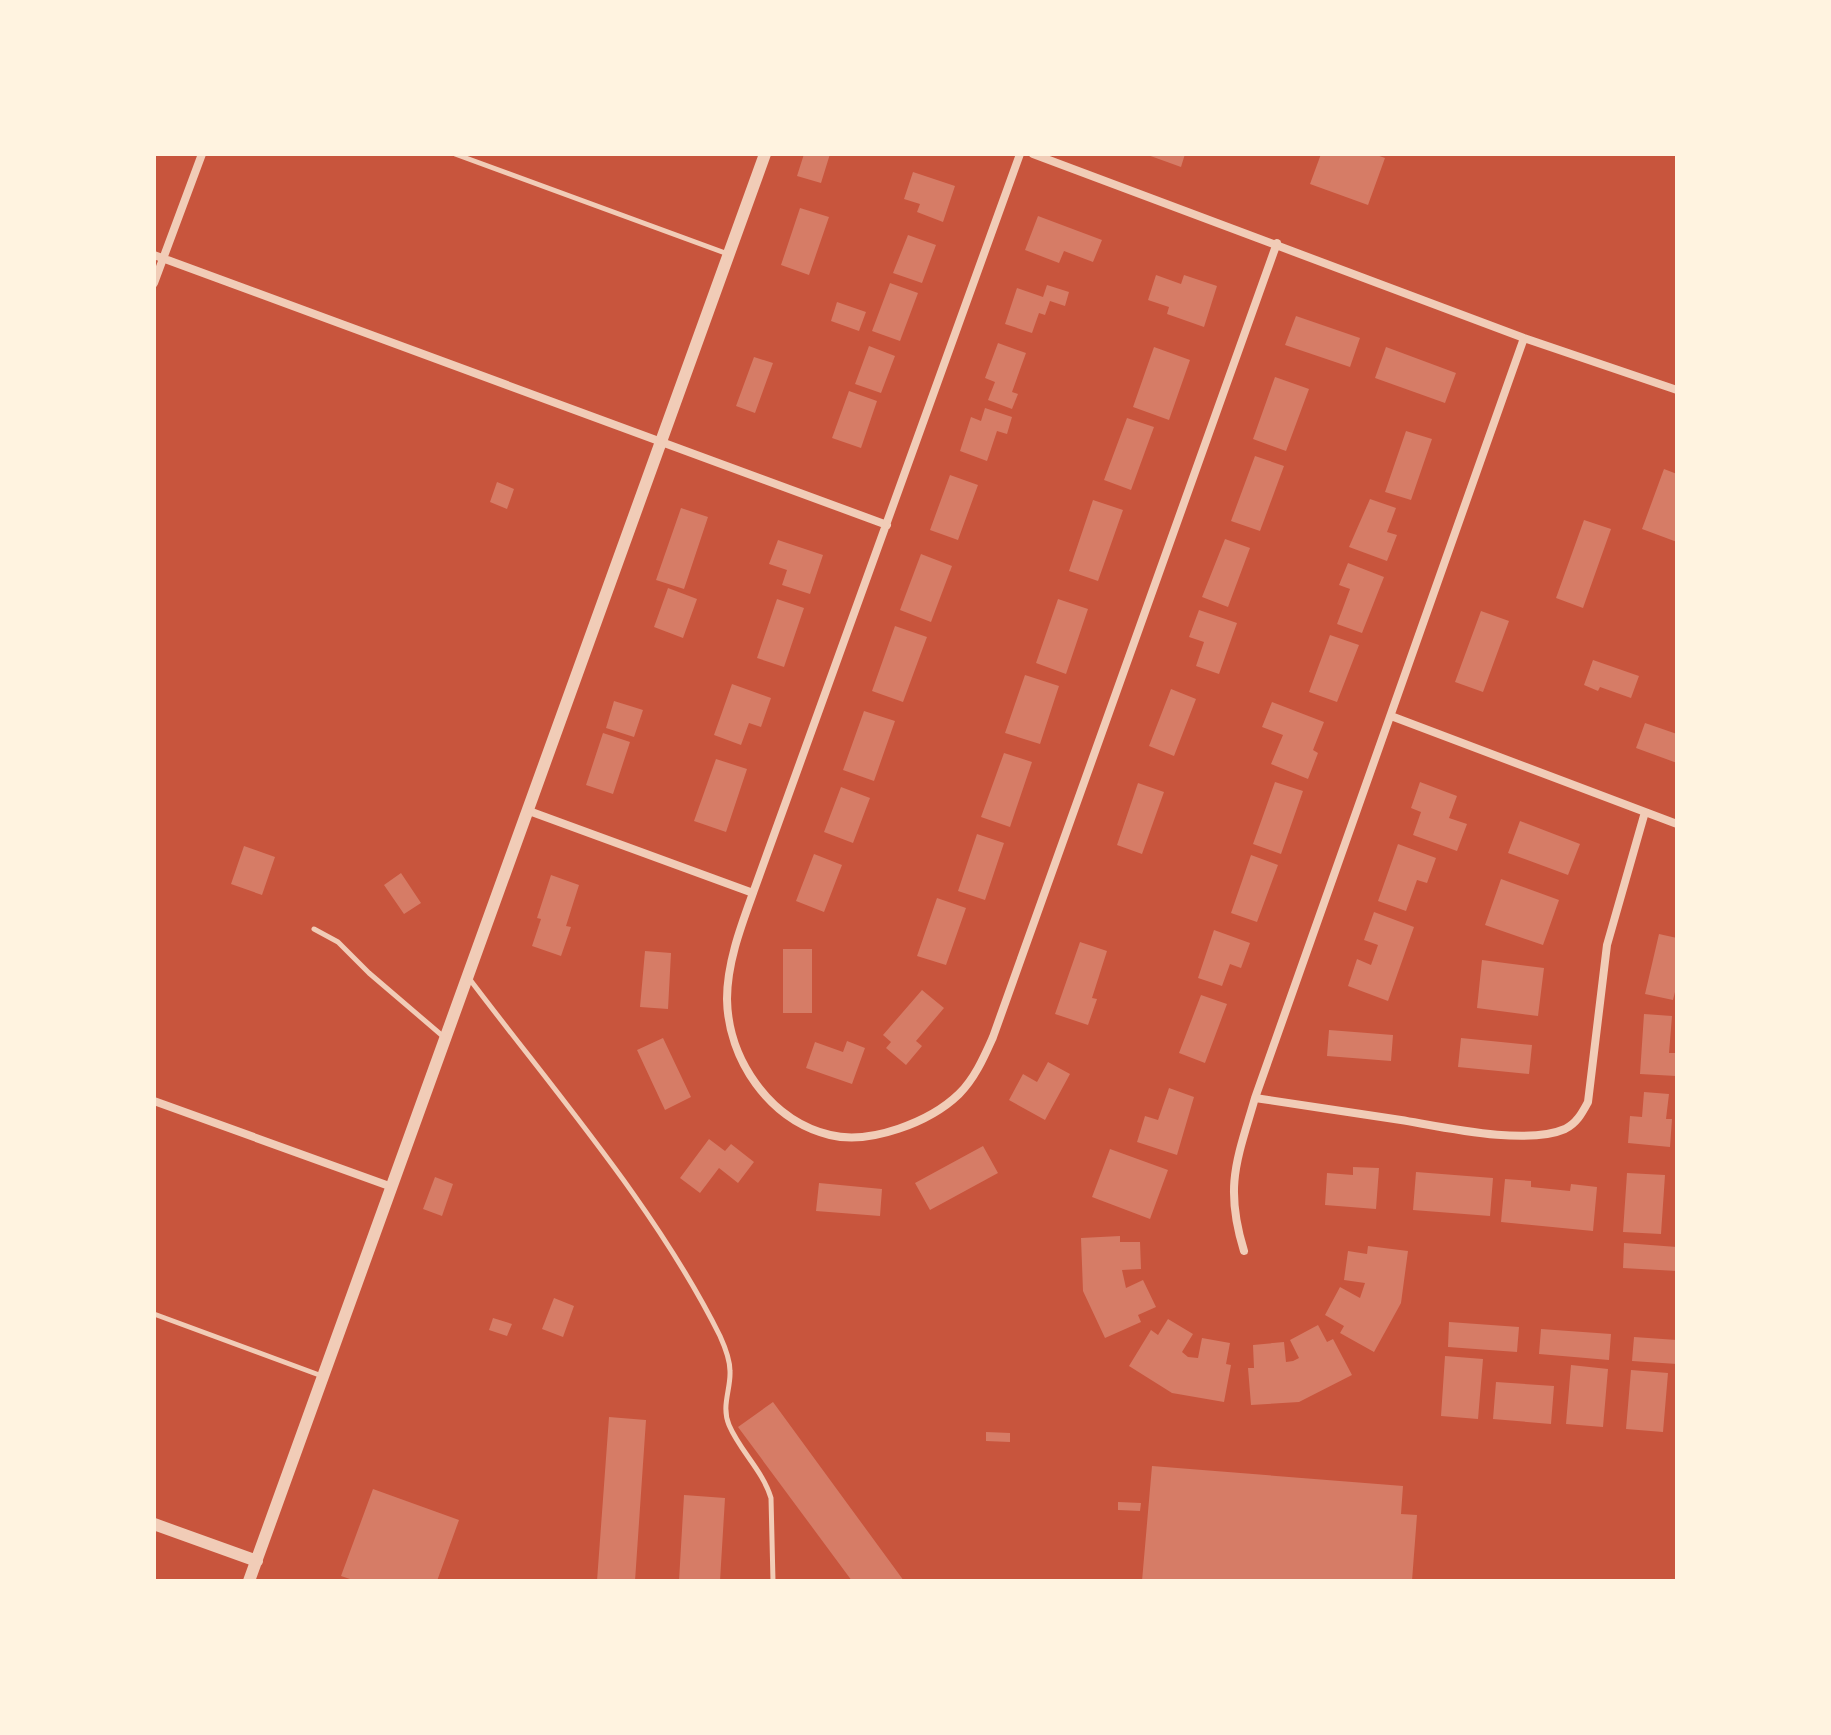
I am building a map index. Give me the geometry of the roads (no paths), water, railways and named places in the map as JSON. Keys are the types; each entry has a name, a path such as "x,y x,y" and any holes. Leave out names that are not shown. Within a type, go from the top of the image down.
{"street":[{"path":"154,283 158,257 202,154"},
{"path":"249,1581 765,154"},
{"path":"1020,154 737,937 730,972 727,999 731,1025 737,1053 751,1078 771,1101 800,1121 830,1135 862,1136 915,1123 939,1110 960,1093 978,1069 1009,992 1277,243"},
{"path":"1033,154 1524,338 1677,390"},
{"path":"1065,165 1069,154"},
{"path":"158,257 887,525"},
{"path":"1244,1251 1235,1224 1232,1192 1234,1171 1255,1098 1524,338"},
{"path":"1391,716 1677,824"},
{"path":"529,811 753,893"},
{"path":"1255,1098 1468,1131 1519,1135 1551,1133 1567,1128 1578,1120 1588,1102 1607,945 1645,812"},
{"path":"154,1101 392,1187"},
{"path":"154,1524 257,1561"}],"lane":[{"path":"455,154 729,254"},
{"path":"314,929 338,942 446,1039"},
{"path":"468,977 652,1220 720,1336 731,1373 725,1406 729,1425 768,1486 771,1498 773,1581"},
{"path":"154,1314 323,1376"}]}
